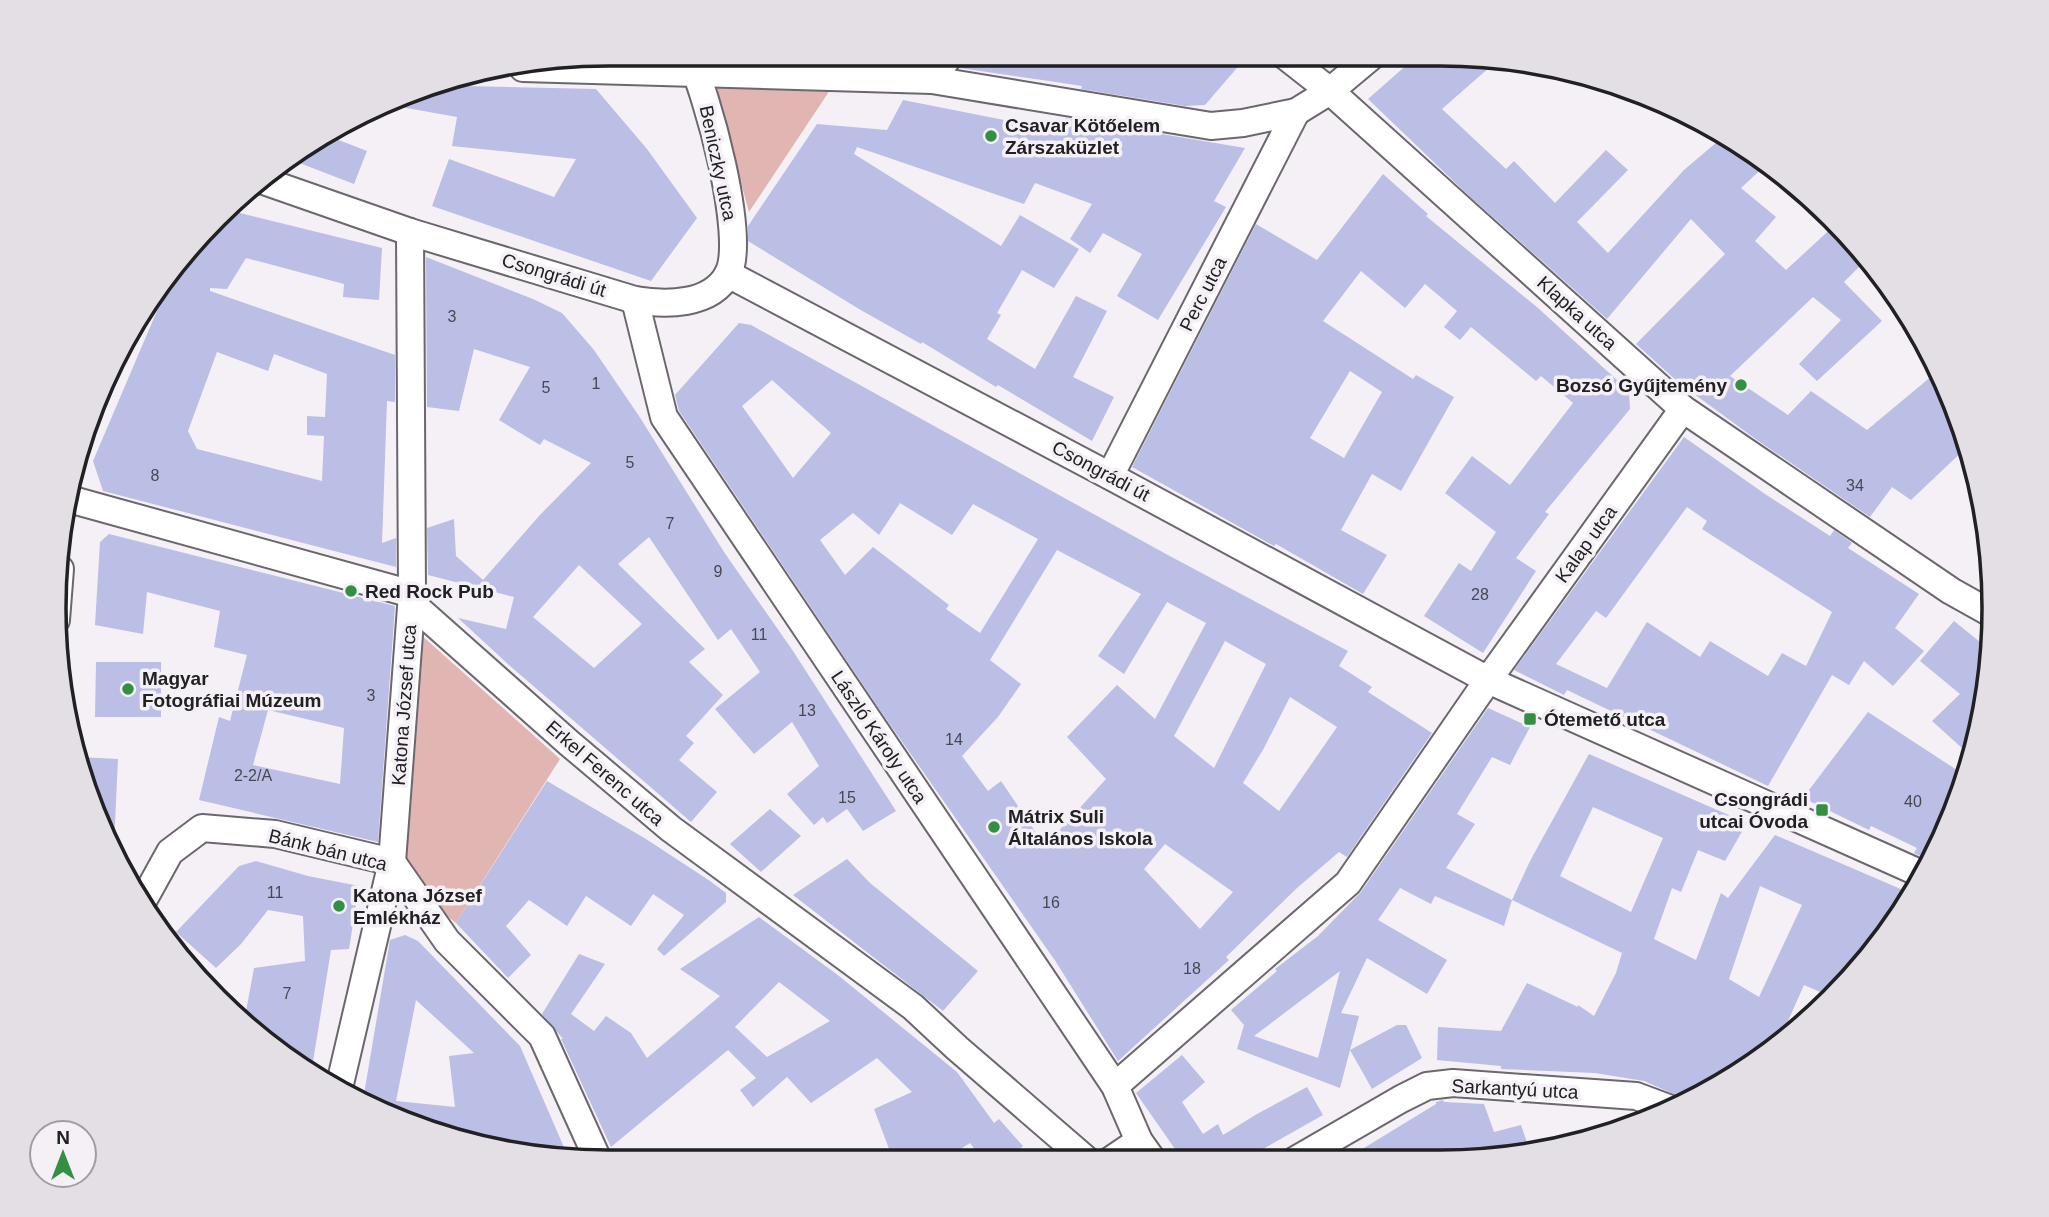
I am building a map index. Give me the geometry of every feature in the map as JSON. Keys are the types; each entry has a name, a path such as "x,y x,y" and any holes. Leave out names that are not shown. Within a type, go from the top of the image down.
{"street":[{"name":"Beniczky utca","path":"694,66 723,172 733,230 734,253 729,274"},
{"path":"723,66 932,80 1211,126 1243,123 1296,112 1330,91 1360,66"},
{"path":"932,80 942,66"},
{"name":"Klapka utca","path":"1298,66 1330,91 1683,409 1951,591 1982,608"},
{"name":"Perc utca","path":"1110,476 1296,112"},
{"name":"Csongrádi út","path":"273,184 410,232 635,300 653,303 687,300 713,290 729,274 1488,680 1915,871"},
{"name":"Katona József utca","path":"341,1080 392,862 412,594 410,232"},
{"name":"László Károly utca","path":"635,300 664,417 1115,1086 1147,1150"},
{"name":"Kalap utca","path":"1488,680 1683,409"},
{"path":"77,501 412,594"},
{"name":"Erkel Ferenc utca","path":"412,594 418,609 671,829 913,1007 1076,1150"},
{"path":"1115,1086 1348,883 1488,680"},
{"name":"Bánk bán utca","path":"147,893 170,852 202,828 275,834 392,862 447,941 542,1036 594,1150"},
{"name":"Sarkantyú utca","path":"1311,1150 1427,1086 1453,1083 1636,1097 1658,1105"}],"shaded area":[{"path":"715,87 832,87 749,212"},
{"path":"411,626 560,759 456,923 382,865"}],"building":[{"path":"1239,66 1205,105 1185,106 1081,89 1082,86 960,68"},
{"path":"1406,66 1488,69 1442,109 1506,169 1514,161 1555,203 1606,150 1628,170 1577,222 1608,253 1684,170 1717,142 1759,171 1741,188 1776,217 1755,241 1786,270 1829,230 1860,266 1844,282 1882,321 1817,381 1799,364 1841,320 1813,297 1730,376 1788,415 1811,391 1867,430 1931,377 1960,454 1911,500 1892,487 1870,517 1679,383 1636,344 1725,254 1691,219 1607,319 1467,194 1368,99"},
{"path":"464,86 596,89 647,149 697,218 651,281 432,206 449,159 554,197 576,159 452,146 457,117 403,107"},
{"path":"903,100 1060,131 1066,118 1245,148 1214,201 1226,207 1158,320 1117,296 1142,254 1103,233 1090,253 1070,239 1092,204 1035,183 1024,204 857,147 854,154 1001,246 1020,215 1079,249 1054,288 1022,270 997,313 1001,315 987,339 1035,369 1076,296 1107,311 1073,377 1114,397 1092,441 998,385 996,387 922,342 921,344 859,309 748,241 748,226 817,124 887,130"},
{"path":"337,139 367,151 354,184 300,163"},
{"path":"1383,174 1428,214 1426,216 1538,308 1629,391 1630,409 1545,512 1549,514 1516,558 1536,571 1483,653 1424,616 1459,563 1471,571 1496,532 1445,493 1472,456 1510,485 1573,403 1541,376 1536,381 1471,327 1460,340 1444,327 1457,311 1425,284 1405,308 1361,271 1323,321 1413,379 1416,375 1454,397 1401,491 1372,474 1341,530 1387,555 1363,594 1132,467 1256,224 1317,260","holes":["1350,371 1382,392 1344,458 1310,438"]},
{"path":"238,213 382,248 379,300 343,297 344,284 246,258 227,289 210,288 210,291 395,355 395,402 387,401 382,543 396,538 396,567 103,491 93,461 159,305 201,251","holes":["217,352 268,371 274,354 327,374 325,417 307,416 307,435 324,436 322,481 197,449 188,431"]},
{"path":"426,257 562,313 594,350 639,416 724,552 793,651 896,811 863,831 847,809 827,823 823,817 814,825 787,794 819,766 792,722 754,754 715,709 760,672 731,629 718,640 649,537 618,564 705,649 689,662 723,695 686,736 694,743 679,760 717,792 691,822 458,618 506,629 514,597 428,575 427,528 454,519 456,556 483,580 539,516 591,463 544,439 540,445 499,420 530,367 474,349 459,411 427,407","holes":["579,565 642,624 594,668 533,617"]},
{"path":"739,323 751,325 1348,651 1339,666 1372,687 1368,692 1432,733 1347,857 1339,852 1297,888 1226,957 1229,960 1118,1061 1056,962 882,713 679,411 675,395","holes":["772,380 831,433 793,478 742,406","900,503 952,535 973,504 1038,539 980,633 946,609 949,605 873,547 845,575 820,540 853,513 879,535","1057,550 1141,594 1098,656 1124,674 1167,602 1206,623 1155,719 1117,685 1067,737 1106,779 1045,846 1001,781 988,791 962,756 998,717 1021,684 990,660","1225,641 1266,664 1214,768 1174,736","1290,697 1337,727 1279,811 1243,783","1165,844 1233,892 1200,929 1144,869"]},
{"path":"1684,437 1830,536 1834,530 1852,543 1848,548 1919,594 1895,628 1924,651 1893,686 1864,661 1849,685 1832,675 1768,786 1567,690 1564,695 1514,670","holes":["1687,507 1707,521 1702,529 1832,612 1806,666 1782,653 1768,676 1710,641 1700,657 1647,622 1607,688 1556,664 1596,611 1606,618"]},
{"path":"109,534 395,606 378,842 199,800 219,717 230,721 247,655 214,647 220,611 147,592 143,634 95,625 100,542","holes":["268,710 344,728 340,784 253,765"]},
{"path":"1954,621 1981,643 1978,679 1964,750 1932,721 1960,694 1920,661"},
{"name":"Magyar Fotográfiai Múzeum","path":"96,662 161,662 161,717 95,717"},
{"path":"1488,708 1530,727 1510,765 1492,757 1457,814 1475,824 1446,868 1512,900 1504,926 1435,896 1431,904 1400,888 1378,920 1447,960 1427,994 1367,958 1341,1013 1359,1016 1340,1088 1237,1049 1244,1025 1231,1010 1277,971 1275,969 1318,936 1361,892","holes":["1340,971 1318,1058 1254,1036"]},
{"path":"1868,712 1958,771 1922,857 1914,853 1917,848 1871,826 1869,830 1803,798"},
{"path":"1589,754 1747,823 1725,861 1698,850 1681,892 1672,888 1654,939 1696,960 1721,893 1728,898 1775,835 1903,890 1870,938 1823,993 1804,985 1786,1025 1742,1059 1678,1096 1644,1081 1595,1073 1501,1069 1501,1066 1437,1060 1438,1027 1501,1031 1527,983 1578,1005 1594,1016 1616,973 1622,953 1512,900 1530,861","holes":["1593,807 1663,838 1631,912 1560,876","1760,886 1802,905 1759,997 1729,979"]},
{"path":"87,757 118,759 115,831"},
{"path":"547,781 646,839 710,881 726,893 726,902 664,956 657,949 684,915 653,894 631,926 586,896 567,926 529,900 506,926 531,955 508,978 456,923"},
{"path":"770,809 801,836 761,872 730,844"},
{"path":"847,859 870,883 978,971 943,1011 793,895"},
{"path":"256,861 308,876 359,886 349,949 331,950 313,1063 246,1011 254,968 305,961 303,916 268,910 241,944 216,968 176,932 239,866"},
{"path":"759,917 839,976 957,1072 994,1123 999,1119 1023,1146 1019,1150 975,1150 970,1143 959,1150 889,1150 874,1109 912,1092 877,1058 811,1103 787,1077 753,1107 740,1090 756,1078 728,1050 611,1147 563,1039 542,1014 579,954 605,964 571,1014 594,1031 606,1016 631,1033 647,1058 720,996 680,969","holes":["779,982 830,1021 767,1057 735,1027"]},
{"path":"405,935 418,941 520,1046 564,1148 538,1146 468,1132 434,1122 364,1092 390,940","holes":["416,1000 474,1053 449,1056 455,1107 396,1101"]},
{"path":"1397,1025 1406,1025 1422,1058 1372,1089 1350,1050"},
{"path":"1182,1055 1205,1082 1182,1102 1203,1134 1218,1124 1223,1135 1307,1087 1323,1115 1261,1150 1176,1150 1136,1093"},
{"path":"1443,1100 1484,1104 1494,1132 1521,1125 1527,1143 1476,1149 1361,1150"}],"place":[{"name":"Csavar Kötőelem Zárszaküzlet","path":"991,136"},
{"name":"Bozsó Gyűjtemény","path":"1741,385"},
{"name":"Red Rock Pub","path":"351,591"},
{"name":"Magyar Fotográfiai Múzeum","path":"128,689"},
{"name":"Ótemető utca","path":"1530,719"},
{"name":"Csongrádi utcai Óvoda","path":"1822,810"},
{"name":"Mátrix Suli Általános Iskola","path":"994,827"},
{"name":"Katona József Emlékház","path":"339,906"}]}
